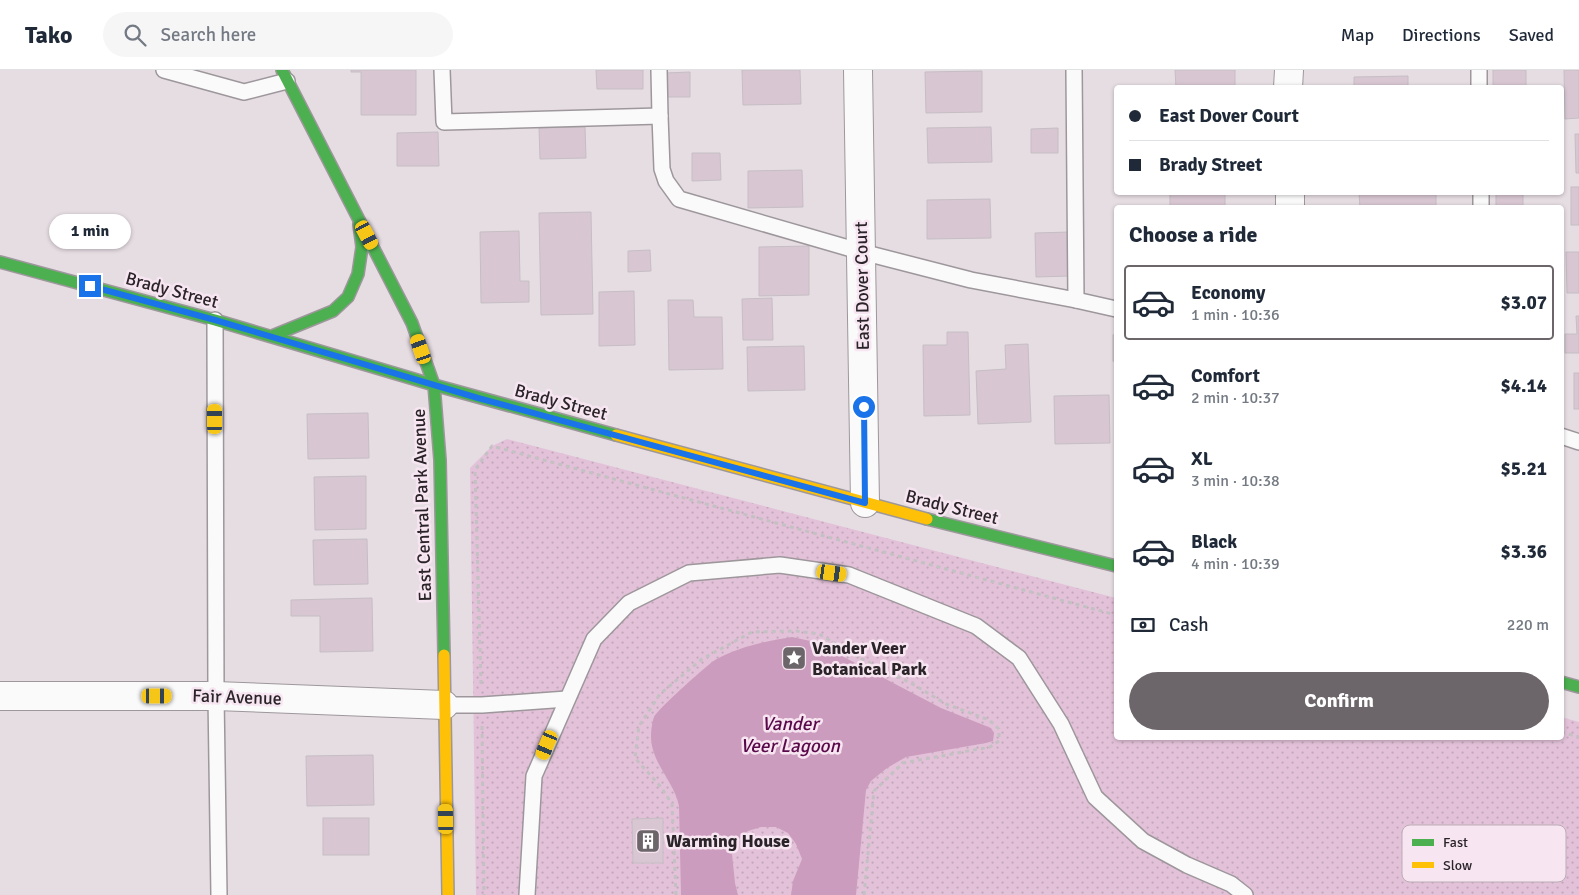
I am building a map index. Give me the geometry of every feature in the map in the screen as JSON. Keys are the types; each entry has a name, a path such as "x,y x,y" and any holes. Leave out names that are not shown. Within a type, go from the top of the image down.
{"main road":[{"name":"East Central Park Avenue","path":"284,75 412,324 434,385 440,460 448,895"},
{"path":"272,336 333,311 348,297 358,274 362,247 358,218"},
{"name":"Brady Street","path":"0,262 272,336 434,385 865,503 1114,565"},
{"path":"1564,683 1579,687"}],"street":[{"name":"East Dover Court","path":"858,70 865,503"},
{"path":"1288,85 1289,70"},
{"name":"Fair Avenue","path":"0,696 216,696 444,705"}],"lane":[{"path":"164,70 244,92 284,75"},
{"path":"442,70 444,122 660,116"},
{"path":"659,70 662,169 666,181 679,199 862,252 971,280 1076,300 1114,310"},
{"path":"1074,70 1076,300"},
{"path":"1479,70 1479,85"},
{"path":"215,320 216,696 219,895"},
{"path":"1564,437 1579,442"},
{"path":"528,895 534,776 594,639 629,602 689,573 780,565 849,575 976,626 1019,658 1062,724 1095,797 1143,841 1187,865 1231,884 1245,895"},
{"path":"444,705 567,699"}],"path":[{"path":"676,895 672,804 635,758 639,726 660,694 702,659 752,632 796,631 819,634 946,704 989,720 999,729 999,741 990,747 903,763 874,791 864,895"},
{"path":"1564,733 1579,737"}],"shaded area":[{"name":"Vander Veer Botanical Park","path":"507,439 1114,597 1114,740 1564,740 1564,718 1579,722 1579,895 476,895 470,468 492,446"}],"water":[{"name":"Vander Veer Lagoon","path":"792,637 815,642 941,708 991,728 994,733 993,741 906,757 887,768 871,781 866,790 856,895 791,895 793,881 802,859 796,844 788,833 776,827 761,827 748,831 736,842 732,854 738,895 681,895 679,806 673,788 652,746 651,732 654,717 673,697 715,660 743,648"}],"building":[{"path":"351,70 416,70 416,115 361,115 361,72 351,72"},
{"path":"596,70 643,70 643,89 597,89"},
{"path":"742,70 800,70 801,104 743,105"},
{"path":"1175,70 1235,70 1235,85 1176,85"},
{"path":"1493,70 1526,70 1526,85 1493,85"},
{"path":"1564,70 1579,70 1579,118 1565,119"},
{"path":"982,71 982,112 926,113 925,72"},
{"path":"690,72 690,97 666,97 666,73"},
{"path":"1408,76 1408,85 1354,85 1354,77"},
{"path":"585,127 586,158 540,159 539,128"},
{"path":"991,127 992,162 928,163 927,128"},
{"path":"1058,128 1058,153 1031,153 1031,129"},
{"path":"438,132 439,166 397,166 397,133"},
{"path":"1575,134 1579,134 1579,173 1576,173"},
{"path":"692,153 720,153 721,180 692,181"},
{"path":"802,170 803,207 748,208 748,171"},
{"path":"1571,187 1579,187 1579,225 1571,225"},
{"path":"1170,195 1225,195 1225,205 1170,205"},
{"path":"1359,195 1436,195 1436,205 1360,205"},
{"path":"1496,195 1523,195 1523,205 1496,205"},
{"path":"990,199 991,238 927,239 927,200"},
{"path":"591,212 593,314 541,315 539,213"},
{"path":"519,231 520,281 529,281 529,302 481,303 480,232"},
{"path":"1070,232 1071,276 1036,277 1035,233"},
{"path":"809,246 809,295 759,296 759,247"},
{"path":"650,250 651,271 628,272 628,251"},
{"path":"1566,252 1579,252 1579,293 1567,293"},
{"path":"634,291 635,345 599,346 599,292"},
{"path":"772,298 773,340 743,340 742,299"},
{"path":"668,300 693,300 694,317 722,317 723,369 669,370"},
{"path":"1576,316 1579,316 1579,353 1565,353 1565,334 1577,334"},
{"path":"947,332 968,332 970,415 924,416 923,345 947,345"},
{"path":"1113,335 1114,335 1114,361"},
{"path":"1028,344 1031,422 978,424 976,371 1006,369 1005,345"},
{"path":"804,346 805,390 748,391 747,347"},
{"path":"1574,373 1579,373 1579,409 1574,409"},
{"path":"1109,395 1110,443 1055,444 1054,396"},
{"path":"368,413 369,458 308,459 307,414"},
{"path":"366,476 366,529 315,530 314,477"},
{"path":"367,539 368,584 314,585 313,540"},
{"path":"372,598 373,651 320,652 320,616 291,616 291,600"},
{"path":"373,755 374,805 307,806 306,756"},
{"path":"323,818 369,818 369,855 323,855"},
{"name":"Warming House","path":"663,818 663,863 633,863 632,819"}],"traffic: fast":[{"path":"282,70 412,323 434,385 440,460 444,655"},
{"path":"272,336 333,311 348,297 358,274 362,247 359,224"},
{"path":"0,262 215,320 434,385 616,435"},
{"path":"927,519 1114,566"},
{"path":"1564,683 1579,687"}],"traffic: slow":[{"path":"616,435 927,519"},
{"path":"444,655 448,895"}],"place":[{"name":"Vander Veer Botanical Park","path":"794,658"},
{"name":"Warming House","path":"648,841"}],"route":[{"path":"90,286 375,366 478,398 865,503 864,407"}]}
